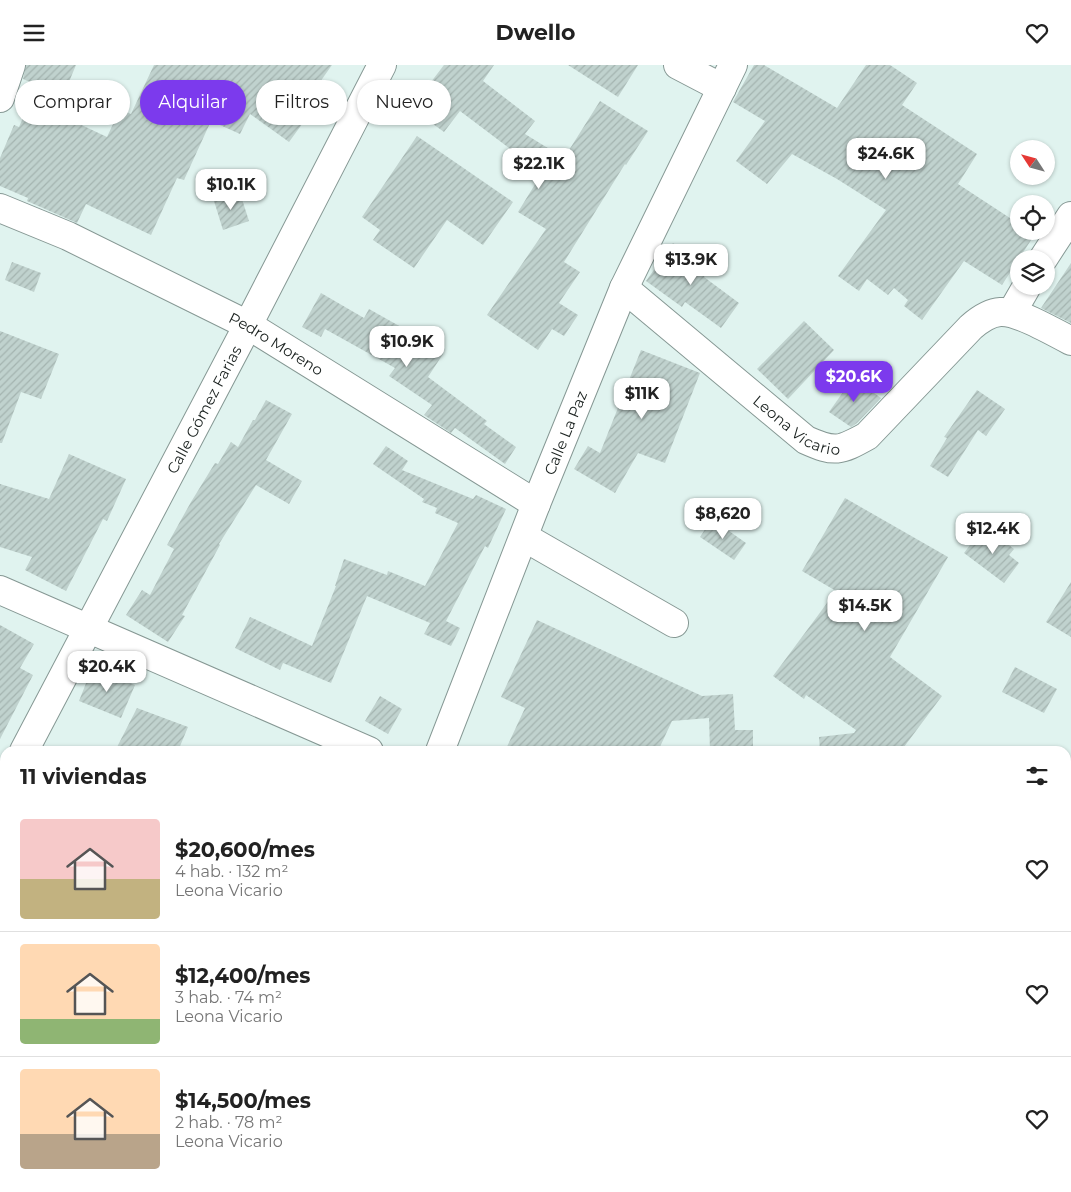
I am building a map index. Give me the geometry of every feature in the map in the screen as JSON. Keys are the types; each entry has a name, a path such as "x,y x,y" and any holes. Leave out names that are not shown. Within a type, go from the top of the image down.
{"street":[{"path":"0,98 11,65"},
{"name":"Calle Gómez Farias","path":"27,746 382,65"},
{"path":"678,65 728,77"},
{"name":"Calle La Paz","path":"442,746 536,504 624,288 728,77"},
{"name":"Pedro Moreno","path":"0,208 68,236 248,325 536,504"},
{"path":"1049,250 1071,216"},
{"name":"Leona Vicario","path":"624,288 806,440 827,449 845,448 867,436 980,319 1001,311 1012,312"},
{"path":"1022,295 1012,312 1071,341"},
{"path":"524,537 674,623"},
{"path":"0,590 358,746"}],"building":[{"path":"26,65 76,65 70,80 23,79"},
{"path":"154,65 332,65 321,80 256,80 256,118 250,114 246,122 246,80 147,80"},
{"path":"444,65 494,65 483,81 535,121 525,134 564,158 600,101 648,131 625,164 564,262 580,272 559,303 578,315 564,336 552,329 538,350 487,315 546,229 518,212 542,173 460,111 451,123 451,80 432,80"},
{"path":"568,65 638,65 618,97"},
{"path":"754,65 764,65 837,108 866,65 890,65 917,83 902,105 977,154 958,184 1010,218 1010,240 1031,240 1025,250 1010,250 1010,273 1002,285 964,261 922,320 904,306 908,300 894,288 888,295 867,279 859,291 838,276 886,210 837,179 792,154 767,184 736,161 765,121 733,102"},
{"path":"140,95 140,125 209,125 184,180 177,178 151,235 86,204 77,223 27,201 28,198 0,186 0,158 14,125 19,127 20,125 82,125 107,137 113,125 130,125 130,114"},
{"path":"220,125 244,125 240,134"},
{"path":"265,125 301,125 289,142"},
{"path":"434,125 449,125 444,132"},
{"path":"417,136 513,202 483,245 447,220 414,268 373,240 380,230 362,217"},
{"path":"240,193 249,221 223,230 214,201"},
{"path":"673,243 709,269 704,277 739,303 721,328 685,302 682,307 646,281"},
{"path":"12,262 41,273 34,292 5,280"},
{"path":"1071,263 1071,323 1041,308 1050,295 1055,295 1055,287"},
{"path":"321,293 364,318 369,309 426,341 443,354 428,377 487,421 484,424 516,447 505,464 455,428 451,433 424,415 432,405 389,376 395,368 325,329 321,337 302,327"},
{"path":"804,321 834,350 788,399 757,369"},
{"path":"0,331 59,354 41,399 21,392 2,443 0,443"},
{"path":"641,350 700,373 665,463 638,453 615,493 574,469 588,446 600,453"},
{"path":"853,378 881,398 851,427 829,412"},
{"path":"977,390 1005,409 986,436 978,430 948,477 930,466 947,438 944,437"},
{"path":"266,400 292,414 266,460 302,481 289,504 256,485 219,544 182,615 185,616 168,642 126,615 142,590 150,595 174,549 167,545 191,502 215,463 218,464 231,442 238,447"},
{"path":"386,446 408,461 402,470 473,499 476,495 506,509 488,548 485,546 446,621 460,628 451,646 424,634 430,623 367,596 331,683 283,663 280,670 235,648 250,617 312,646 336,586 344,559 387,575 388,571 425,586 458,523 435,513 437,508 422,502 424,499 373,464"},
{"path":"69,454 126,479 107,521 103,519 66,591 25,570 32,557 0,547 0,484 49,499"},
{"path":"845,498 948,557 890,657 942,696 905,746 820,746 819,737 854,733 856,730 806,695 804,699 773,676 836,591 802,571"},
{"path":"712,519 746,543 734,560 700,537"},
{"path":"982,529 994,537 996,535 1014,549 1009,555 1019,563 1004,583 964,553"},
{"path":"1071,582 1071,637 1046,622"},
{"path":"537,620 702,696 733,694 735,730 753,730 753,746 710,746 709,718 672,721 660,746 507,746 525,708 501,697"},
{"path":"0,625 34,644 20,668 33,675 0,739"},
{"path":"1015,667 1057,689 1044,713 1002,692"},
{"path":"92,668 135,685 121,718 79,701"},
{"path":"380,696 402,709 388,734 365,721"},
{"path":"137,708 188,727 180,746 118,746"}]}
